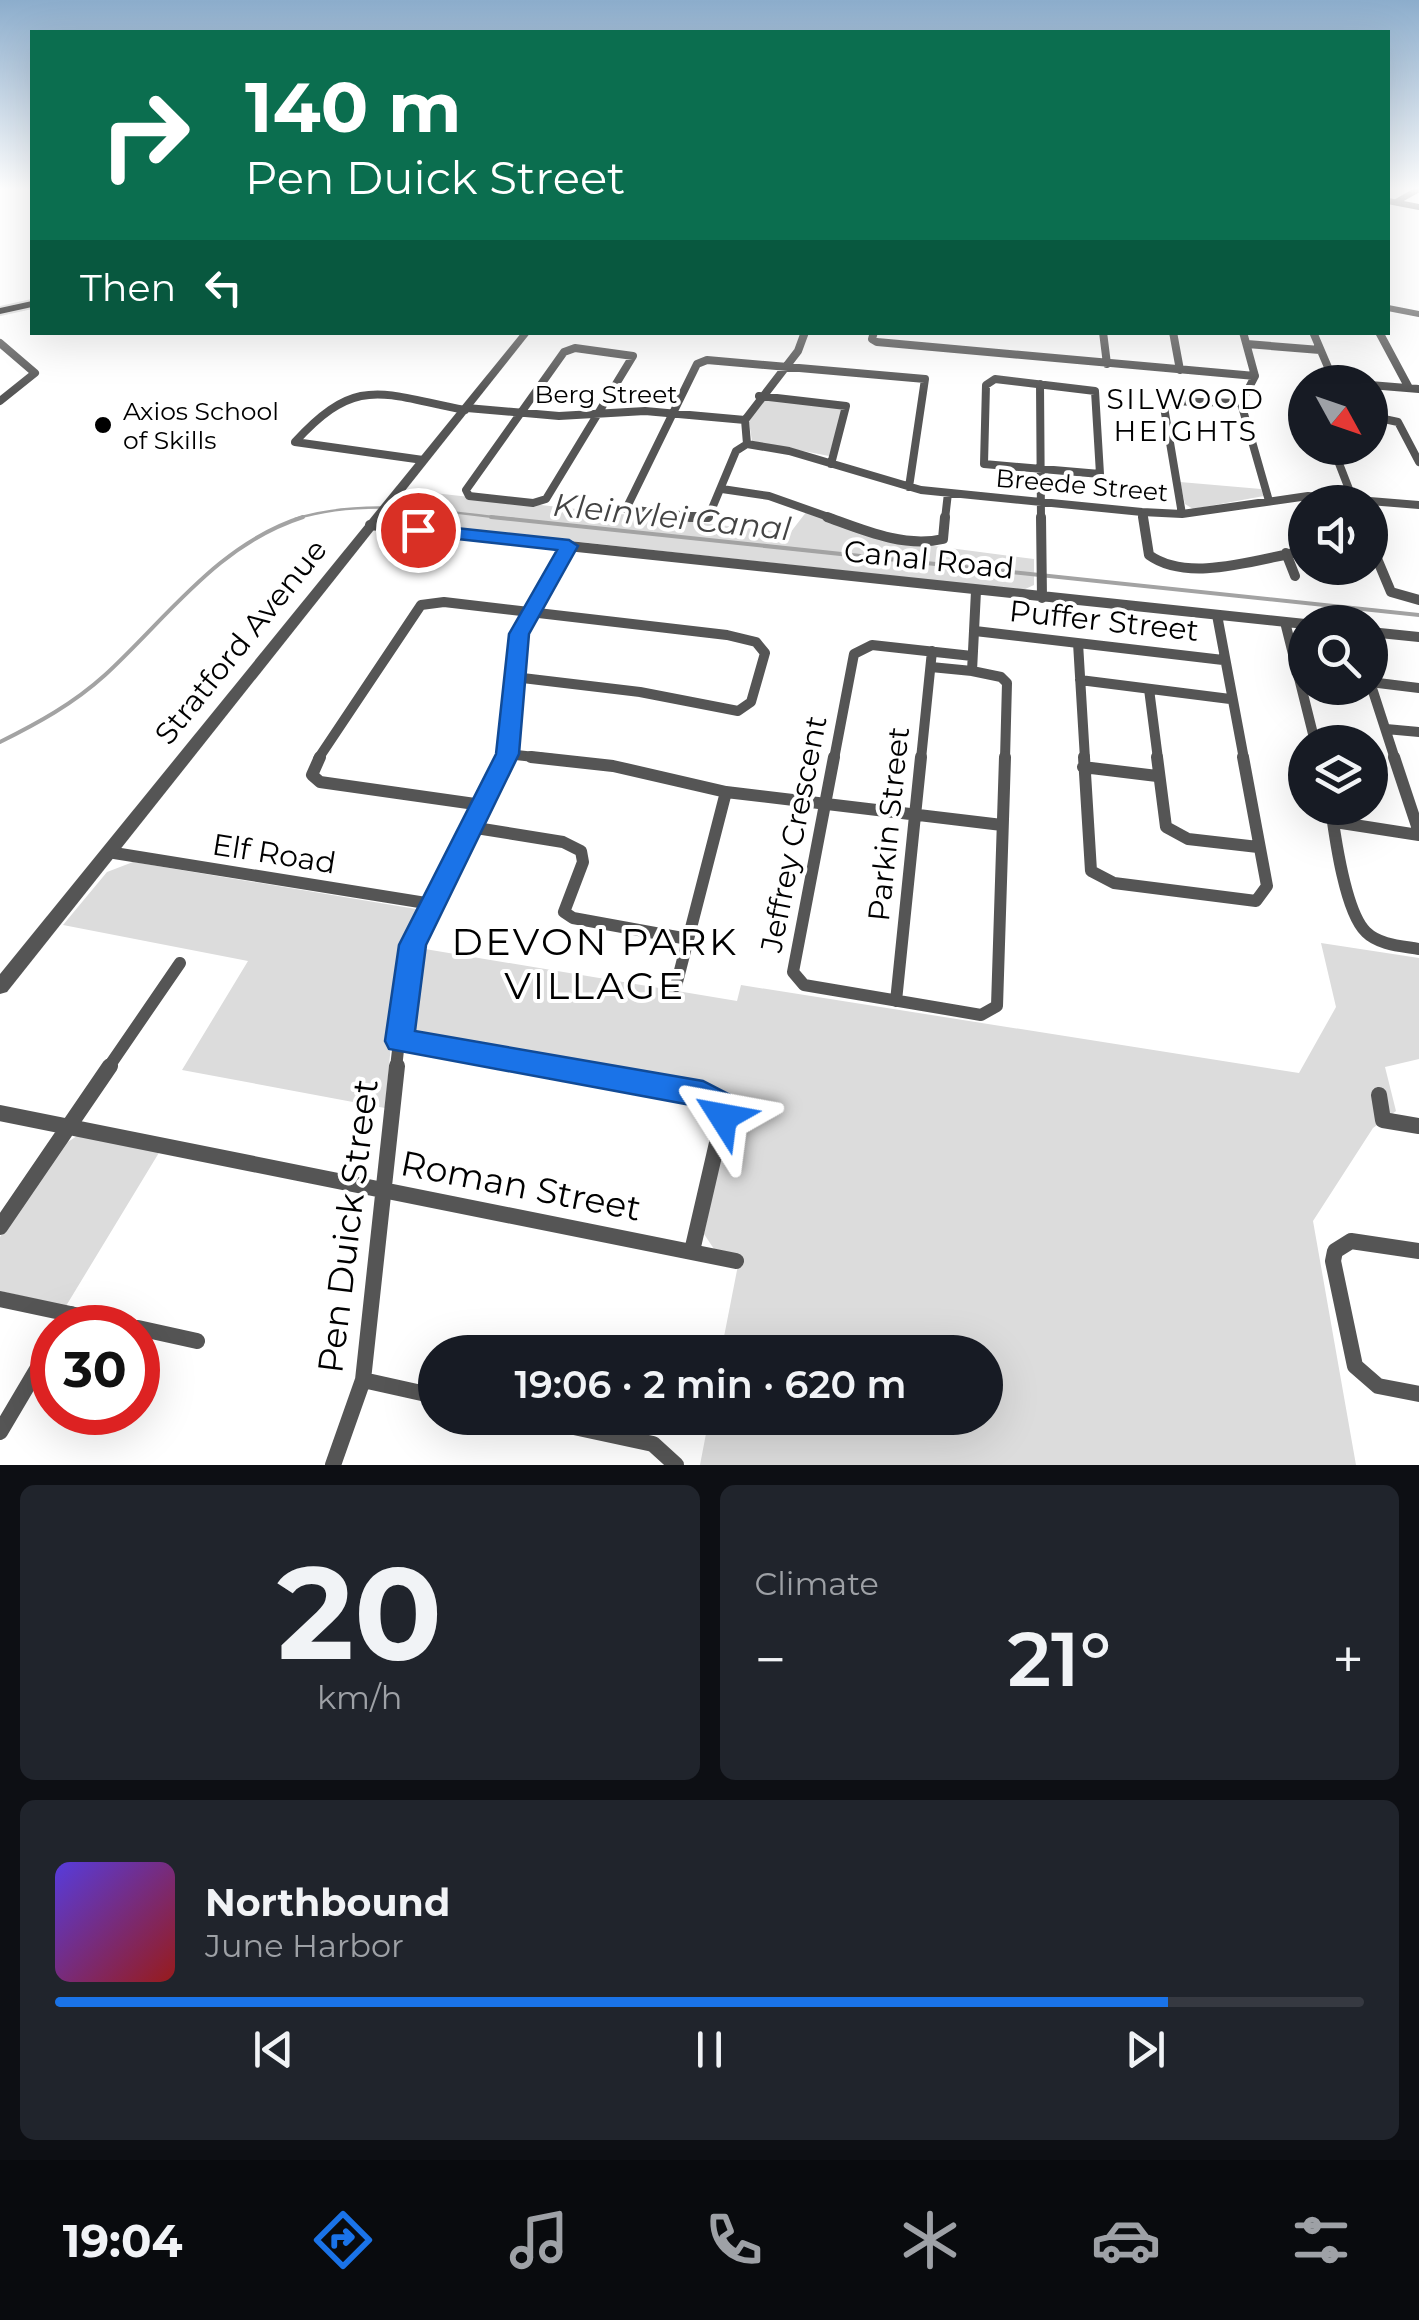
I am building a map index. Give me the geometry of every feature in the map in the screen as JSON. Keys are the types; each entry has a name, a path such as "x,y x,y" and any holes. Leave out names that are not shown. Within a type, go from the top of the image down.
{"main road":[{"path":"0,310 30,304"}],"street":[{"path":"1390,308 1419,314"},
{"name":"Stratford Avenue","path":"0,987 525,335"},
{"path":"803,335 786,366 744,420 748,444 736,451 712,515 698,520 626,509 700,362 786,366 925,380 910,487"},
{"path":"874,335 873,340 889,344 1256,376"},
{"path":"1103,335 1107,364"},
{"path":"1174,335 1180,370"},
{"path":"1245,335 1256,376 1240,403 1269,501"},
{"path":"1313,335 1326,365"},
{"path":"1381,335 1414,388"},
{"path":"0,343 35,373 0,401"},
{"path":"1247,344 1320,350"},
{"path":"567,350 631,354 598,414 546,499 534,504 468,496 466,490 567,350"},
{"path":"988,381 1095,391 1100,474 1044,473 983,462 988,381"},
{"path":"1040,384 1043,595"},
{"path":"1388,386 1414,388"},
{"name":"Berg Street","path":"424,460 298,446 294,442 332,402 352,392 521,414 674,413 744,420"},
{"path":"760,396 846,406 831,464"},
{"path":"1182,514 1164,400 1240,403"},
{"path":"1388,420 1398,422 1419,462"},
{"name":"Breede Street","path":"748,444 910,487 948,493 1182,514 1288,499"},
{"path":"722,489 768,496 894,538 935,542 943,539 948,493"},
{"name":"Breede Street","path":"1388,503 1419,505"},
{"path":"1142,512 1149,555 1158,564 1196,568 1286,553 1288,558"},
{"name":"Canal Road","path":"373,521 569,546 1288,622"},
{"name":"Pen Duick Street","path":"333,1465 363,1380 408,960 507,754 519,634 569,546"},
{"path":"1388,585 1391,592 1419,600"},
{"name":"Puffer Street","path":"976,591 975,631 1224,660 1216,615"},
{"path":"482,805 320,782 312,775 416,602 444,602 748,639 765,653 752,702 738,712 640,692 514,677"},
{"path":"1285,622 1311,725"},
{"path":"931,667 972,671 975,631"},
{"path":"1388,634 1419,637"},
{"path":"1078,642 1088,862 1097,876 1114,883 1256,901 1267,886 1224,660"},
{"name":"Jeffrey Crescent","path":"972,656 879,645 857,650 794,976 818,990 981,1015 997,1006 1007,683 993,674 972,671"},
{"name":"Parkin Street","path":"896,1001 932,652"},
{"path":"1080,680 1230,699"},
{"path":"1388,684 1419,688"},
{"path":"1149,689 1163,819 1176,834 1258,848"},
{"path":"1388,729 1419,732"},
{"path":"1378,825 1419,834 1388,735"},
{"path":"507,754 613,766 726,792 1002,824"},
{"path":"1082,767 1158,776"},
{"path":"676,986 726,792"},
{"path":"1333,825 1339,866 1364,931 1371,938 1419,949"},
{"path":"470,827 563,842 581,851 583,862 564,912 573,918 688,939"},
{"name":"Elf Road","path":"108,852 432,904"},
{"path":"0,1228 180,963"},
{"path":"400,1041 714,1100 723,1117 692,1251"},
{"path":"1378,1095 1384,1120 1419,1126"},
{"name":"Roman Street","path":"0,1113 736,1262"},
{"path":"1419,1251 1352,1242 1335,1251 1333,1261 1355,1366 1378,1386 1419,1394"},
{"path":"0,1298 30,1308"},
{"path":"160,1333 196,1340"},
{"path":"363,1380 418,1392"},
{"path":"0,1432 30,1381"},
{"path":"611,1435 653,1444 676,1465"}],"shaded area":[{"path":"763,399 843,407 829,456 752,441 749,422"},
{"path":"1180,482 1261,489 1264,496 1193,509 1185,504"},
{"path":"407,490 790,533 807,511 896,541 1034,559 1034,585 1023,590 387,521"},
{"path":"133,862 416,909 418,916 398,971 385,1108 182,1070 248,961 63,925 107,872"},
{"path":"1321,943 1419,958 1419,1059 1385,1067 1396,1111 1373,1128 1313,1221 1356,1465 700,1465 706,1435 1003,1435 1003,1335 724,1335 739,1260 714,1249 704,1234 728,1123 717,1094 699,1087 422,1039 409,1025 419,948 737,1001 741,985 1299,1073 1336,1007"},
{"path":"77,1136 160,1151 67,1305 0,1291 0,1237 60,1147"}],"waterway":[{"name":"Kleinvlei Canal","path":"295,519 322,512 377,507 514,519"},
{"name":"Kleinvlei Canal","path":"0,742 55,712 93,685 196,584 245,545 303,517"},
{"name":"Kleinvlei Canal","path":"491,517 1419,615"}],"place":[{"name":"Axios School of Skills","path":"103,425"}],"district":[{"name":"SILWOOD HEIGHTS","path":"1186,415"},
{"name":"DEVON PARK VILLAGE","path":"595,964"}],"route":[{"path":"418,530 569,546 519,634 507,754 412,945 400,1041 703,1094 719,1104 723,1117"}]}
